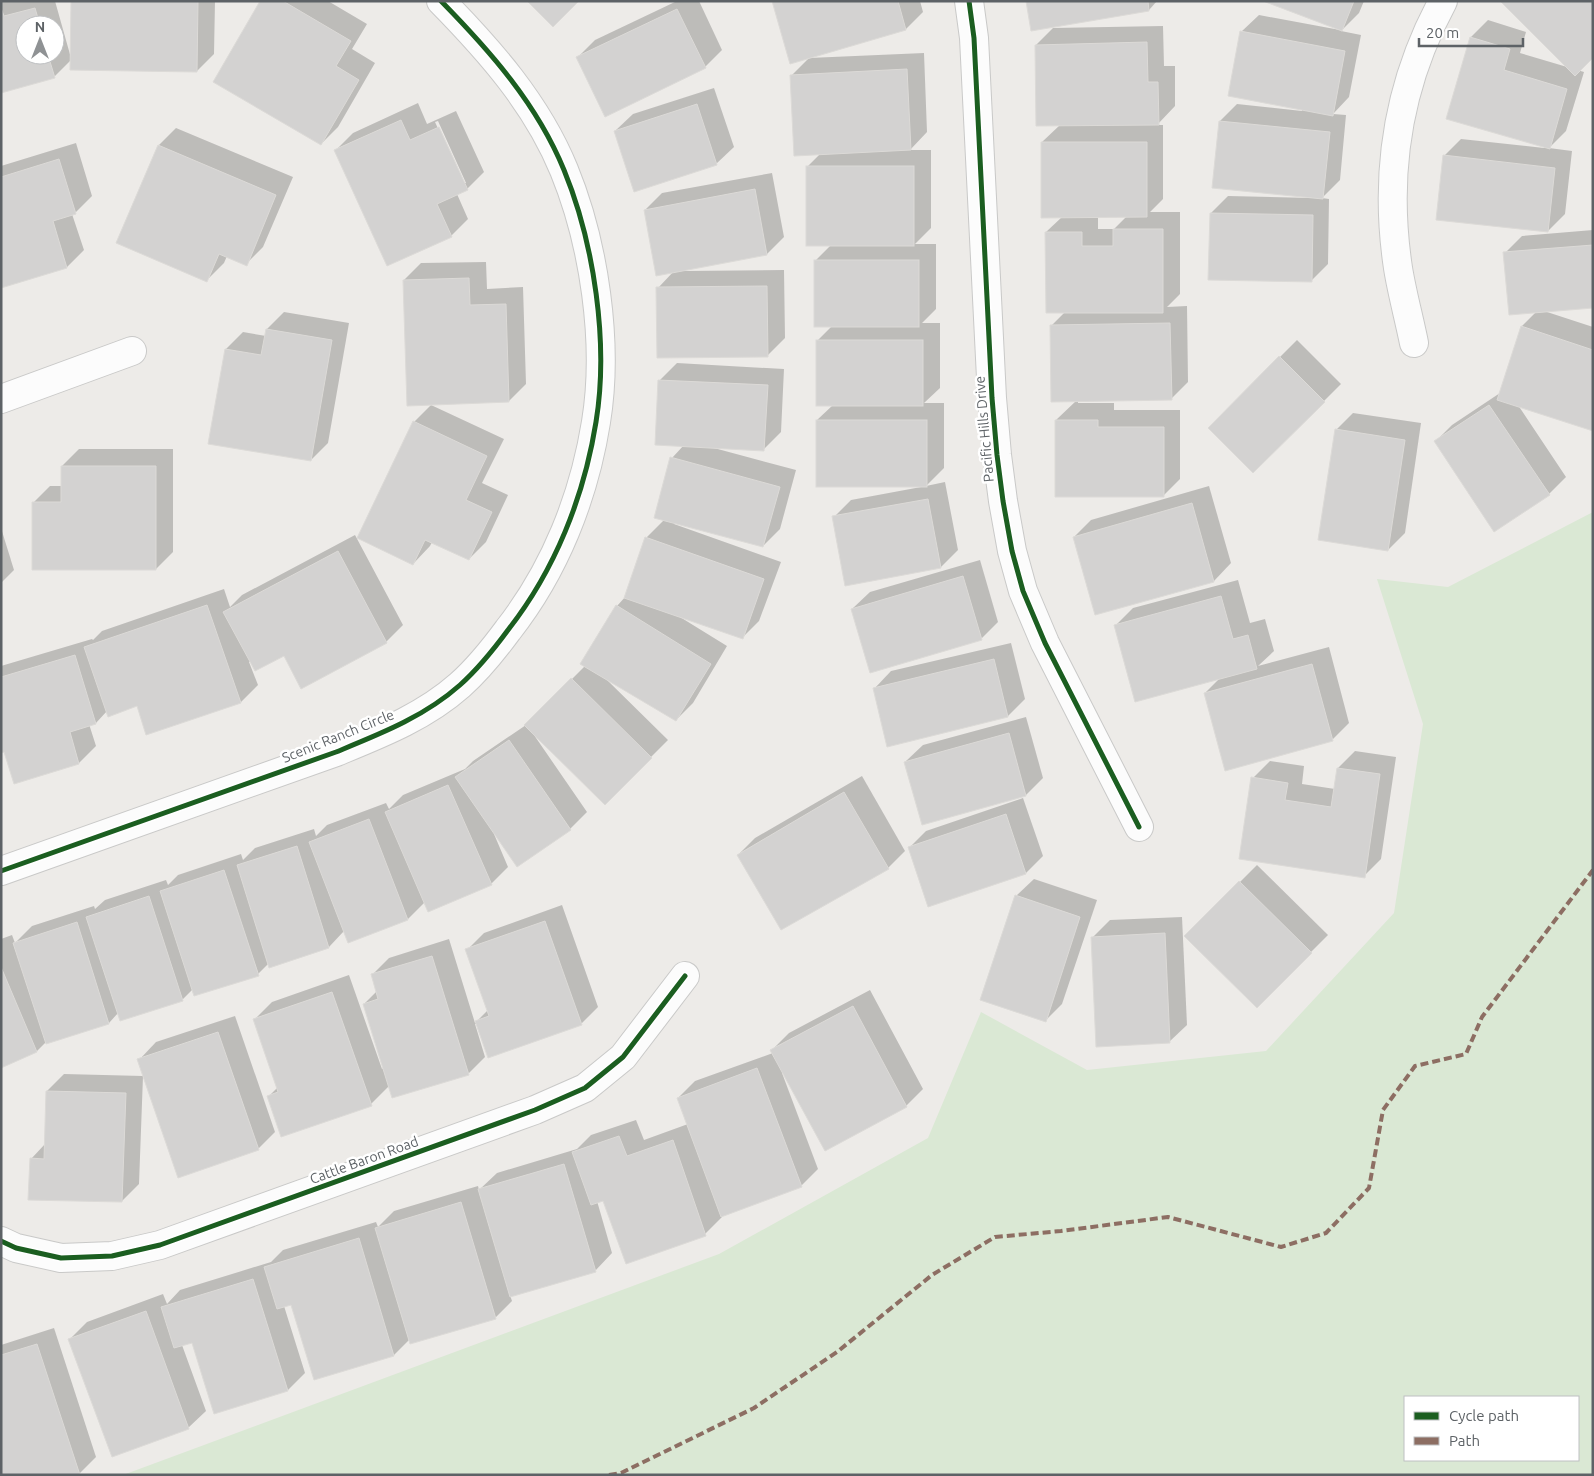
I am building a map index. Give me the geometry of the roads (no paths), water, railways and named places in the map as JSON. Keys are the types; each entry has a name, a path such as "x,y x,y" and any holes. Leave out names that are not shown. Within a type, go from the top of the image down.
{"street":[{"name":"Scenic Ranch Circle","path":"1,871 336,752 389,730 426,710 460,685 494,649 525,608 548,569 569,523 587,469 597,420 601,370 599,319 593,272 579,212 564,169 544,128 519,90 478,39 441,1"},
{"name":"Pacific Hills Drive","path":"969,1 974,38 992,398 1003,502 1012,551 1023,591 1045,643 1139,827"},
{"path":"1414,343 1398,268 1392,203 1394,152 1402,110 1411,82 1432,21 1443,1"},
{"path":"1,399 132,352"},
{"name":"Cattle Baron Road","path":"1,1241 16,1248 61,1258 112,1256 160,1245 535,1110 585,1088 623,1057 685,976"}]}
